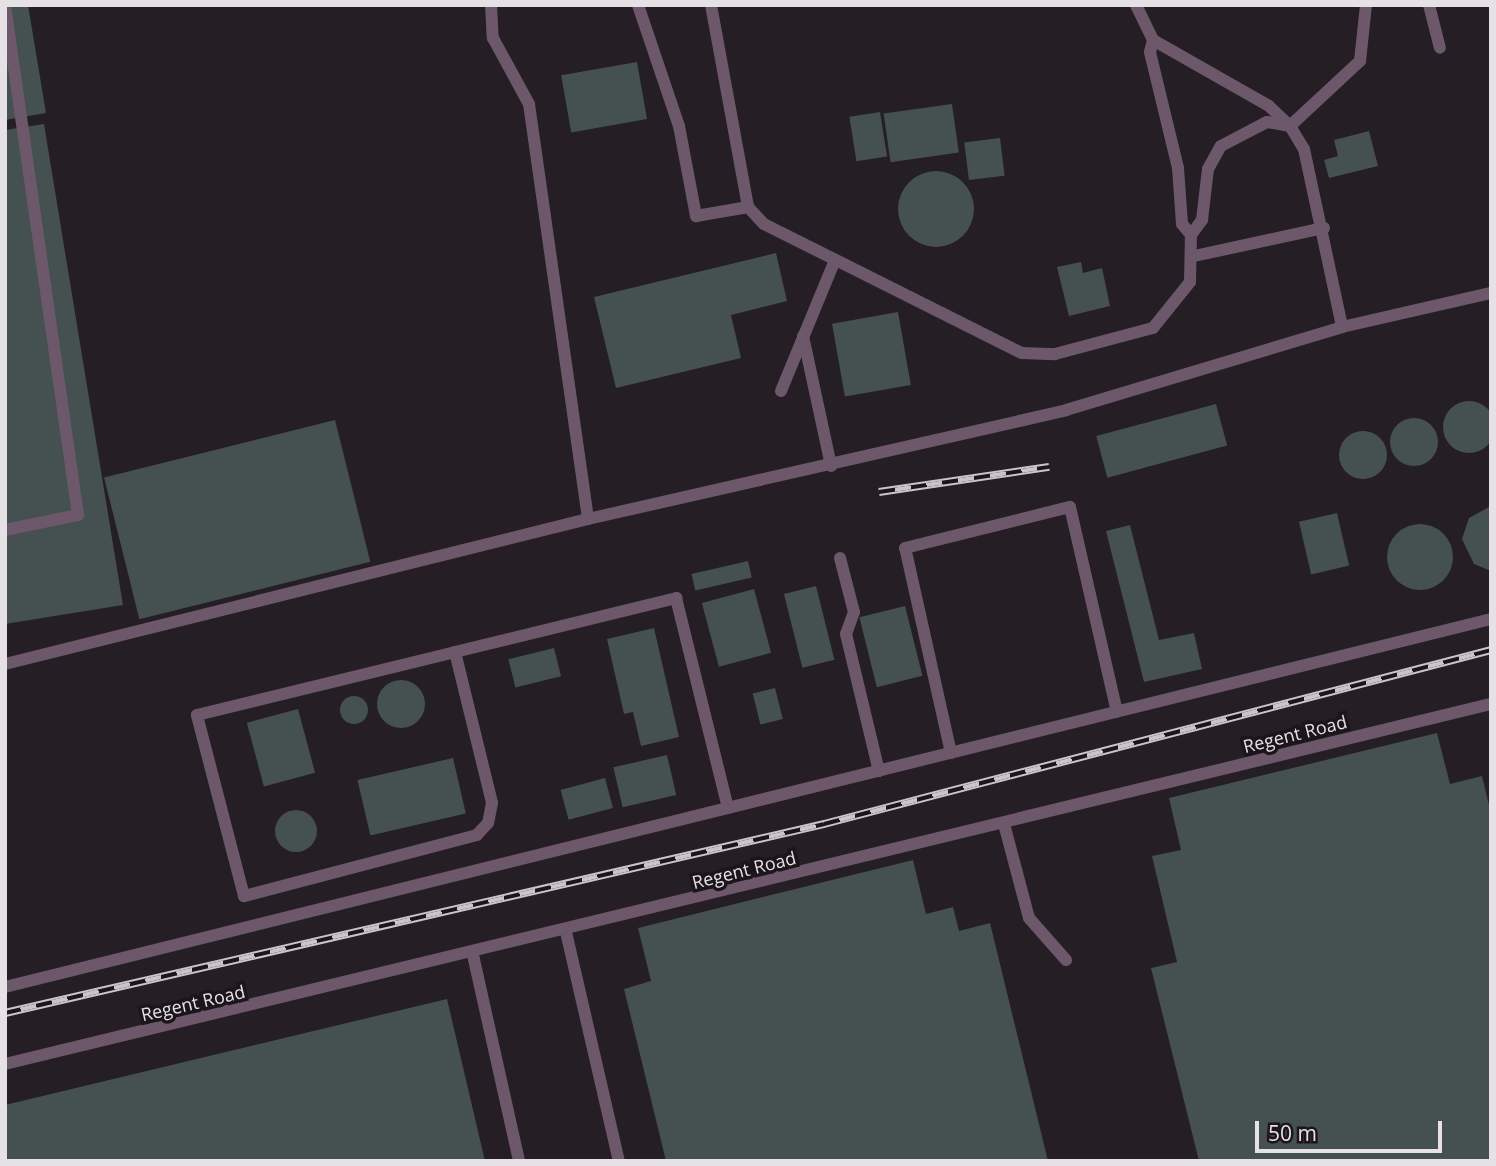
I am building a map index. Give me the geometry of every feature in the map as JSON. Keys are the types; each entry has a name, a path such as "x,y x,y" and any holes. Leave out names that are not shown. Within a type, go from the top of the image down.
{"lane":[{"path":"5,5 78,515 5,530"},
{"path":"491,5 493,38 529,104 588,519"},
{"path":"638,5 679,126 696,216 748,207"},
{"path":"711,5 748,207 764,223 992,342 1022,354 1055,354 1153,328 1190,282 1194,256 1191,235 1182,224 1178,168 1150,52 1153,40"},
{"path":"1136,5 1153,40 1269,106 1290,126 1304,149 1324,228 1342,327"},
{"path":"1290,126 1360,61 1366,5"},
{"path":"1429,5 1440,48"},
{"path":"1191,235 1202,220 1208,169 1221,146 1267,122 1290,126"},
{"path":"1194,256 1324,228"},
{"path":"781,391 835,260"},
{"path":"5,664 588,519 831,466 1066,410 1342,327 1491,293"},
{"path":"803,336 831,466"},
{"path":"951,753 905,548 1070,507 1116,712"},
{"path":"840,558 854,612 846,634 879,771"},
{"path":"455,652 492,803 488,823 477,835 244,896 197,715 676,598 728,808"},
{"path":"5,986 1491,619"},
{"name":"Regent Road","path":"5,1064 473,955 1491,704"},
{"path":"1004,824 1029,918 1066,960"},
{"path":"566,932 620,1161"},
{"path":"473,955 519,1161"}],"building":[{"path":"5,5 28,5 46,113 5,120"},
{"path":"637,62 647,119 571,132 561,75"},
{"path":"952,104 959,153 890,162 884,114"},
{"path":"880,112 887,156 856,161 849,117"},
{"path":"44,124 123,605 5,624 5,130"},
{"path":"1369,131 1378,166 1329,178 1324,160 1338,156 1334,140"},
{"path":"1000,138 1005,176 969,180 964,142"},
{"path":"944,171 957,177 968,188 974,201 972,224 957,241 944,247 928,247 915,241 900,224 898,201 904,188 921,173"},
{"path":"776,253 787,301 731,315 741,358 616,388 594,297"},
{"path":"1081,262 1083,273 1102,268 1110,306 1069,316 1057,267"},
{"path":"898,312 911,385 845,397 832,324"},
{"path":"1469,401 1479,403 1487,409 1493,417 1493,437 1487,445 1479,451 1469,453 1459,451 1451,445 1445,437 1443,427 1445,417 1451,409 1459,403"},
{"path":"1216,404 1227,446 1107,478 1096,436"},
{"path":"1414,418 1431,425 1438,442 1431,459 1414,466 1397,459 1390,442 1397,425"},
{"path":"335,420 370,562 139,619 104,478"},
{"path":"1363,431 1380,438 1387,455 1380,472 1363,479 1346,472 1339,455 1346,438"},
{"path":"1491,506 1491,571 1474,564 1462,539 1469,518"},
{"path":"1337,513 1349,566 1311,574 1299,522"},
{"path":"1420,524 1443,534 1453,557 1443,580 1420,590 1397,580 1387,557 1397,534"},
{"path":"1130,525 1159,640 1194,633 1202,669 1144,682 1106,531"},
{"path":"748,561 752,578 695,591 691,574"},
{"path":"816,586 834,660 802,668 784,594"},
{"path":"754,589 771,653 719,667 702,603"},
{"path":"905,606 922,676 877,687 859,617"},
{"path":"654,628 679,737 641,746 633,712 624,714 607,639"},
{"path":"554,648 561,676 515,688 508,659"},
{"path":"401,680 418,687 425,704 418,721 401,728 384,721 377,704 384,687"},
{"path":"775,688 783,719 760,725 753,694"},
{"path":"354,696 364,700 368,710 364,720 354,724 344,720 340,710 344,700"},
{"path":"298,709 315,773 264,786 247,723"},
{"path":"1437,733 1450,784 1482,776 1491,813 1491,1161 1199,1161 1151,968 1177,962 1152,856 1181,850 1169,798"},
{"path":"667,755 676,795 623,807 613,767"},
{"path":"453,758 466,814 370,836 358,780"},
{"path":"605,778 613,808 569,820 561,790"},
{"path":"296,810 311,816 317,831 311,846 296,852 281,846 275,831 281,816"},
{"path":"913,860 926,914 953,907 959,931 990,923 1048,1161 666,1161 624,989 651,981 638,928"},
{"path":"447,999 485,1161 5,1161 5,1105"}],"railway":[{"path":"879,492 1049,467"},
{"path":"5,1013 824,824 1491,650"}]}
